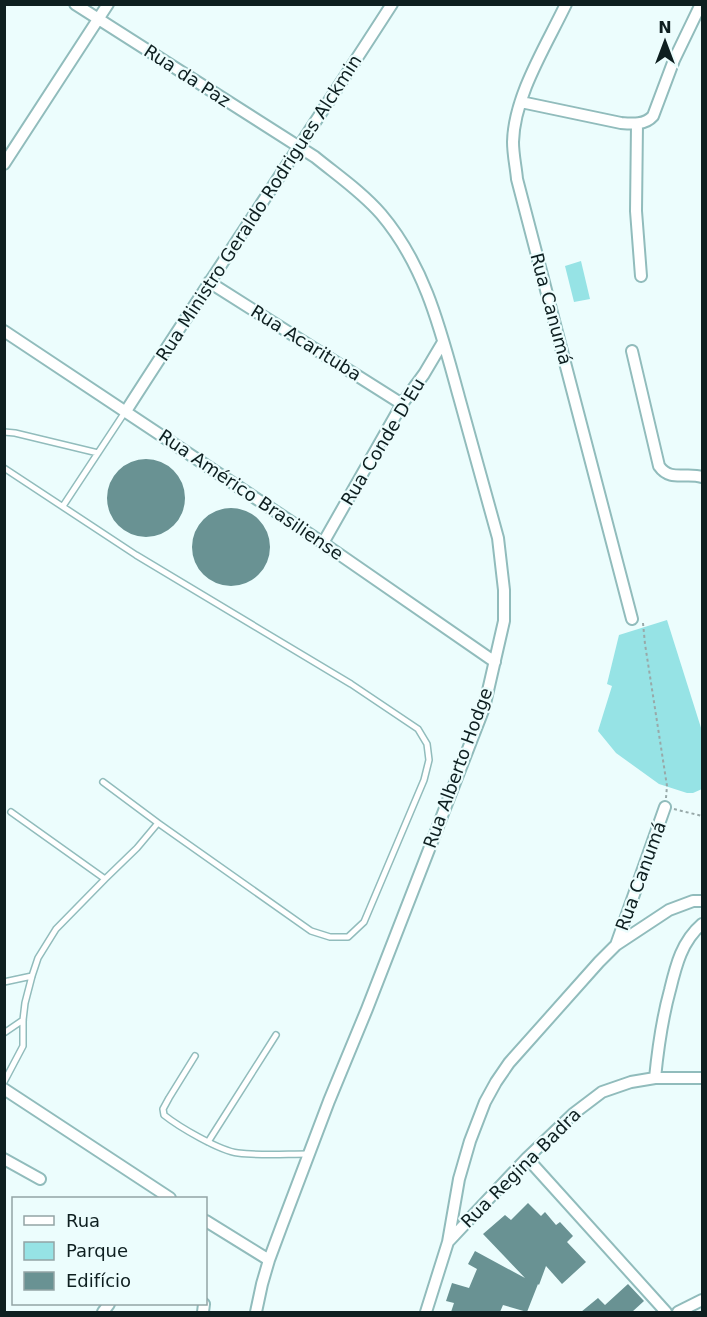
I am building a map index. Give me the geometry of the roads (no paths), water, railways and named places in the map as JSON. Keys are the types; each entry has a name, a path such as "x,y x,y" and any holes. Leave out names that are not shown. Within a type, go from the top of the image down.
{"street":[{"name":"Rua da Paz","path":"75,4 299,147"},
{"path":"4,164 108,4"},
{"name":"Rua Ministro Geraldo Rodrigues Alckmin","path":"126,411 392,4"},
{"name":"Rua Canumá","path":"566,4 521,102 513,142 517,179 632,619"},
{"path":"521,102 621,123 645,122 653,116 674,60 701,4"},
{"path":"637,124 636,211 641,276"},
{"name":"Rua Alberto Hodge","path":"256,1312 269,1260 309,1154 484,708 504,621 504,590 498,538 444,342 419,272 380,213 349,184 299,147"},
{"name":"Rua Acarituba","path":"209,282 402,404"},
{"name":"Rua Américo Brasiliense","path":"4,331 323,543 495,662"},
{"name":"Rua Conde D'Eu","path":"323,543 402,404 444,342"},
{"path":"632,351 658,466 668,475 692,474 702,477"},
{"name":"Rua Canumá","path":"616,945 665,807"},
{"path":"448,1242 464,1160 485,1102 509,1063 616,945 669,910 693,901 702,901"},
{"path":"655,1078 658,1043 678,960 694,931 702,924"},
{"name":"Rua Regina Badra","path":"426,1312 448,1242 527,1158 573,1114 602,1092 631,1082 655,1078 702,1078"},
{"path":"4,1089 168,1197"},
{"path":"527,1158 666,1312"},
{"path":"5,1160 40,1179"},
{"path":"207,1222 269,1260"},
{"path":"678,1312 702,1300"}],"lane":[{"path":"63,506 126,411"},
{"path":"4,432 98,453"},
{"path":"4,468 136,555 351,684 418,729 427,744 429,760 424,780 364,922 348,937 330,938 311,932 103,782"},
{"path":"11,812 105,879"},
{"path":"4,1082 22,1046 23,1020 38,958 56,929 137,848 158,823"},
{"path":"4,982 32,976"},
{"path":"4,1033 23,1020"},
{"path":"208,1142 276,1035"},
{"path":"195,1056 163,1109 168,1119 220,1148 236,1153 309,1154"}]}
